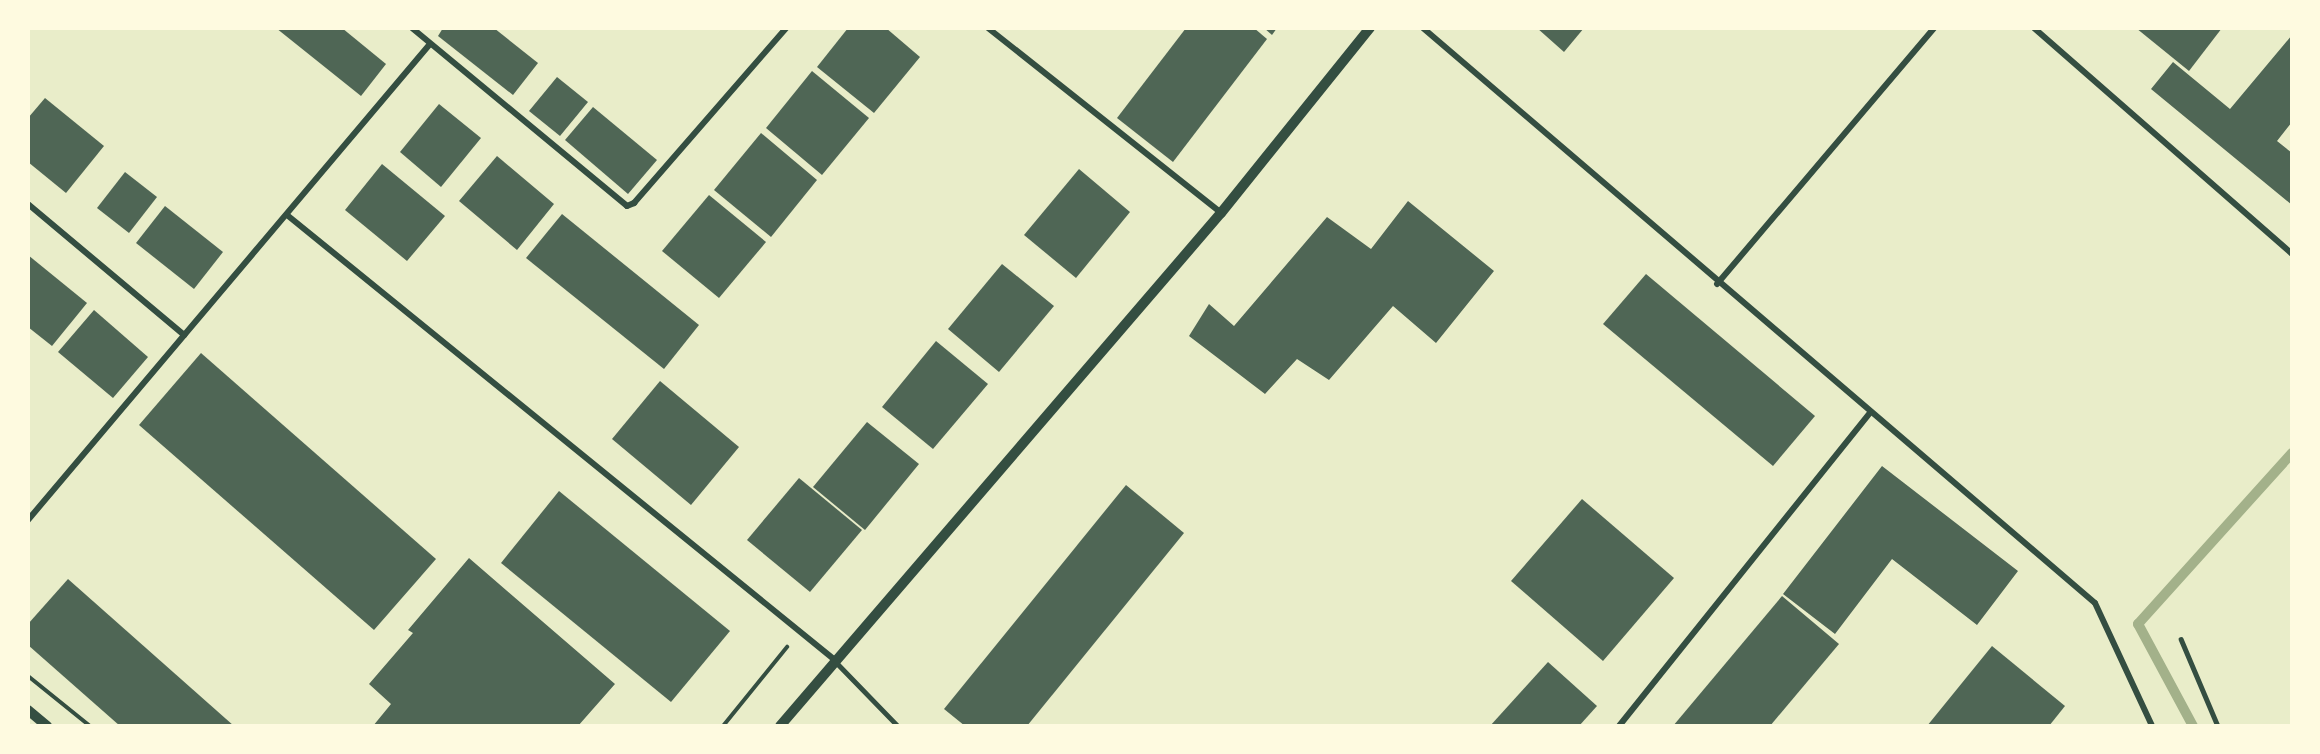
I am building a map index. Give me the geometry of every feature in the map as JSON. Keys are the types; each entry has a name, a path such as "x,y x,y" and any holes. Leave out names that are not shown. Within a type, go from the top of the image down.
{"street":[{"path":"412,28 627,206 634,203 786,28"},
{"path":"988,28 1221,213"},
{"path":"780,726 1221,213 1370,28"},
{"path":"1423,28 1717,284 2095,603 2152,726"},
{"path":"1717,284 1934,28"},
{"path":"2034,28 2292,254"},
{"path":"28,520 430,44"},
{"path":"28,204 184,335"},
{"path":"287,215 835,660"},
{"path":"1619,726 1870,413"},
{"path":"28,710 46,726"}],"lane":[{"path":"2181,639 2218,726"},
{"path":"835,660 898,726"}],"path":[{"path":"723,726 799,631"},
{"path":"28,676 90,726"}],"building":[{"path":"276,28 342,28 386,64 361,96"},
{"path":"443,28 494,28 538,63 513,95 438,36"},
{"path":"848,28 886,28 920,57 874,113 817,67"},
{"path":"1186,28 1254,28 1267,39 1173,162 1117,118"},
{"path":"1264,28 1277,28 1272,35"},
{"path":"1537,28 1584,28 1564,52"},
{"path":"2136,28 2222,28 2189,71"},
{"path":"2292,35 2292,122 2277,141 2292,153 2292,205 2151,89 2173,62 2230,109"},
{"path":"812,71 869,118 822,175 766,128"},
{"path":"557,77 588,102 560,136 529,111"},
{"path":"45,98 104,146 66,193 28,162 28,118"},
{"path":"439,104 481,138 441,187 400,152"},
{"path":"593,107 657,160 628,194 565,140"},
{"path":"761,133 817,180 771,237 714,190"},
{"path":"497,156 554,204 517,250 459,201"},
{"path":"382,164 445,216 407,261 345,210"},
{"path":"1079,169 1130,212 1076,278 1024,235"},
{"path":"125,172 157,197 129,233 97,208"},
{"path":"709,195 766,242 719,298 662,251"},
{"path":"1408,201 1494,271 1436,343 1393,306 1329,380 1297,359 1265,394 1189,336 1209,304 1234,326 1327,217 1371,249"},
{"path":"165,206 223,252 194,289 136,243"},
{"path":"562,214 699,325 664,369 526,258"},
{"path":"28,255 87,303 52,346 28,327"},
{"path":"1002,264 1054,306 999,372 948,329"},
{"path":"1646,274 1815,416 1773,466 1603,324"},
{"path":"94,310 148,357 113,398 58,352"},
{"path":"936,341 988,384 933,449 882,407"},
{"path":"201,353 436,559 374,630 139,425"},
{"path":"660,381 739,447 691,505 612,439"},
{"path":"867,422 919,464 865,530 813,487"},
{"path":"1882,466 2018,571 1977,625 1892,559 1835,634 1783,594"},
{"path":"799,478 862,530 810,592 747,540"},
{"path":"1126,485 1184,533 1027,726 965,726 944,709"},
{"path":"559,491 730,631 671,702 501,563"},
{"path":"1582,499 1674,578 1603,661 1511,581"},
{"path":"469,558 615,684 578,726 373,726 391,704 369,684 413,633 408,630"},
{"path":"68,579 234,726 120,726 28,645 28,624"},
{"path":"1782,596 1839,644 1770,726 1673,726"},
{"path":"1992,646 2065,706 2049,726 1927,726"},
{"path":"1548,662 1597,706 1579,726 1490,726"}],"waterway":[{"path":"2193,726 2138,624 2292,453"}]}
